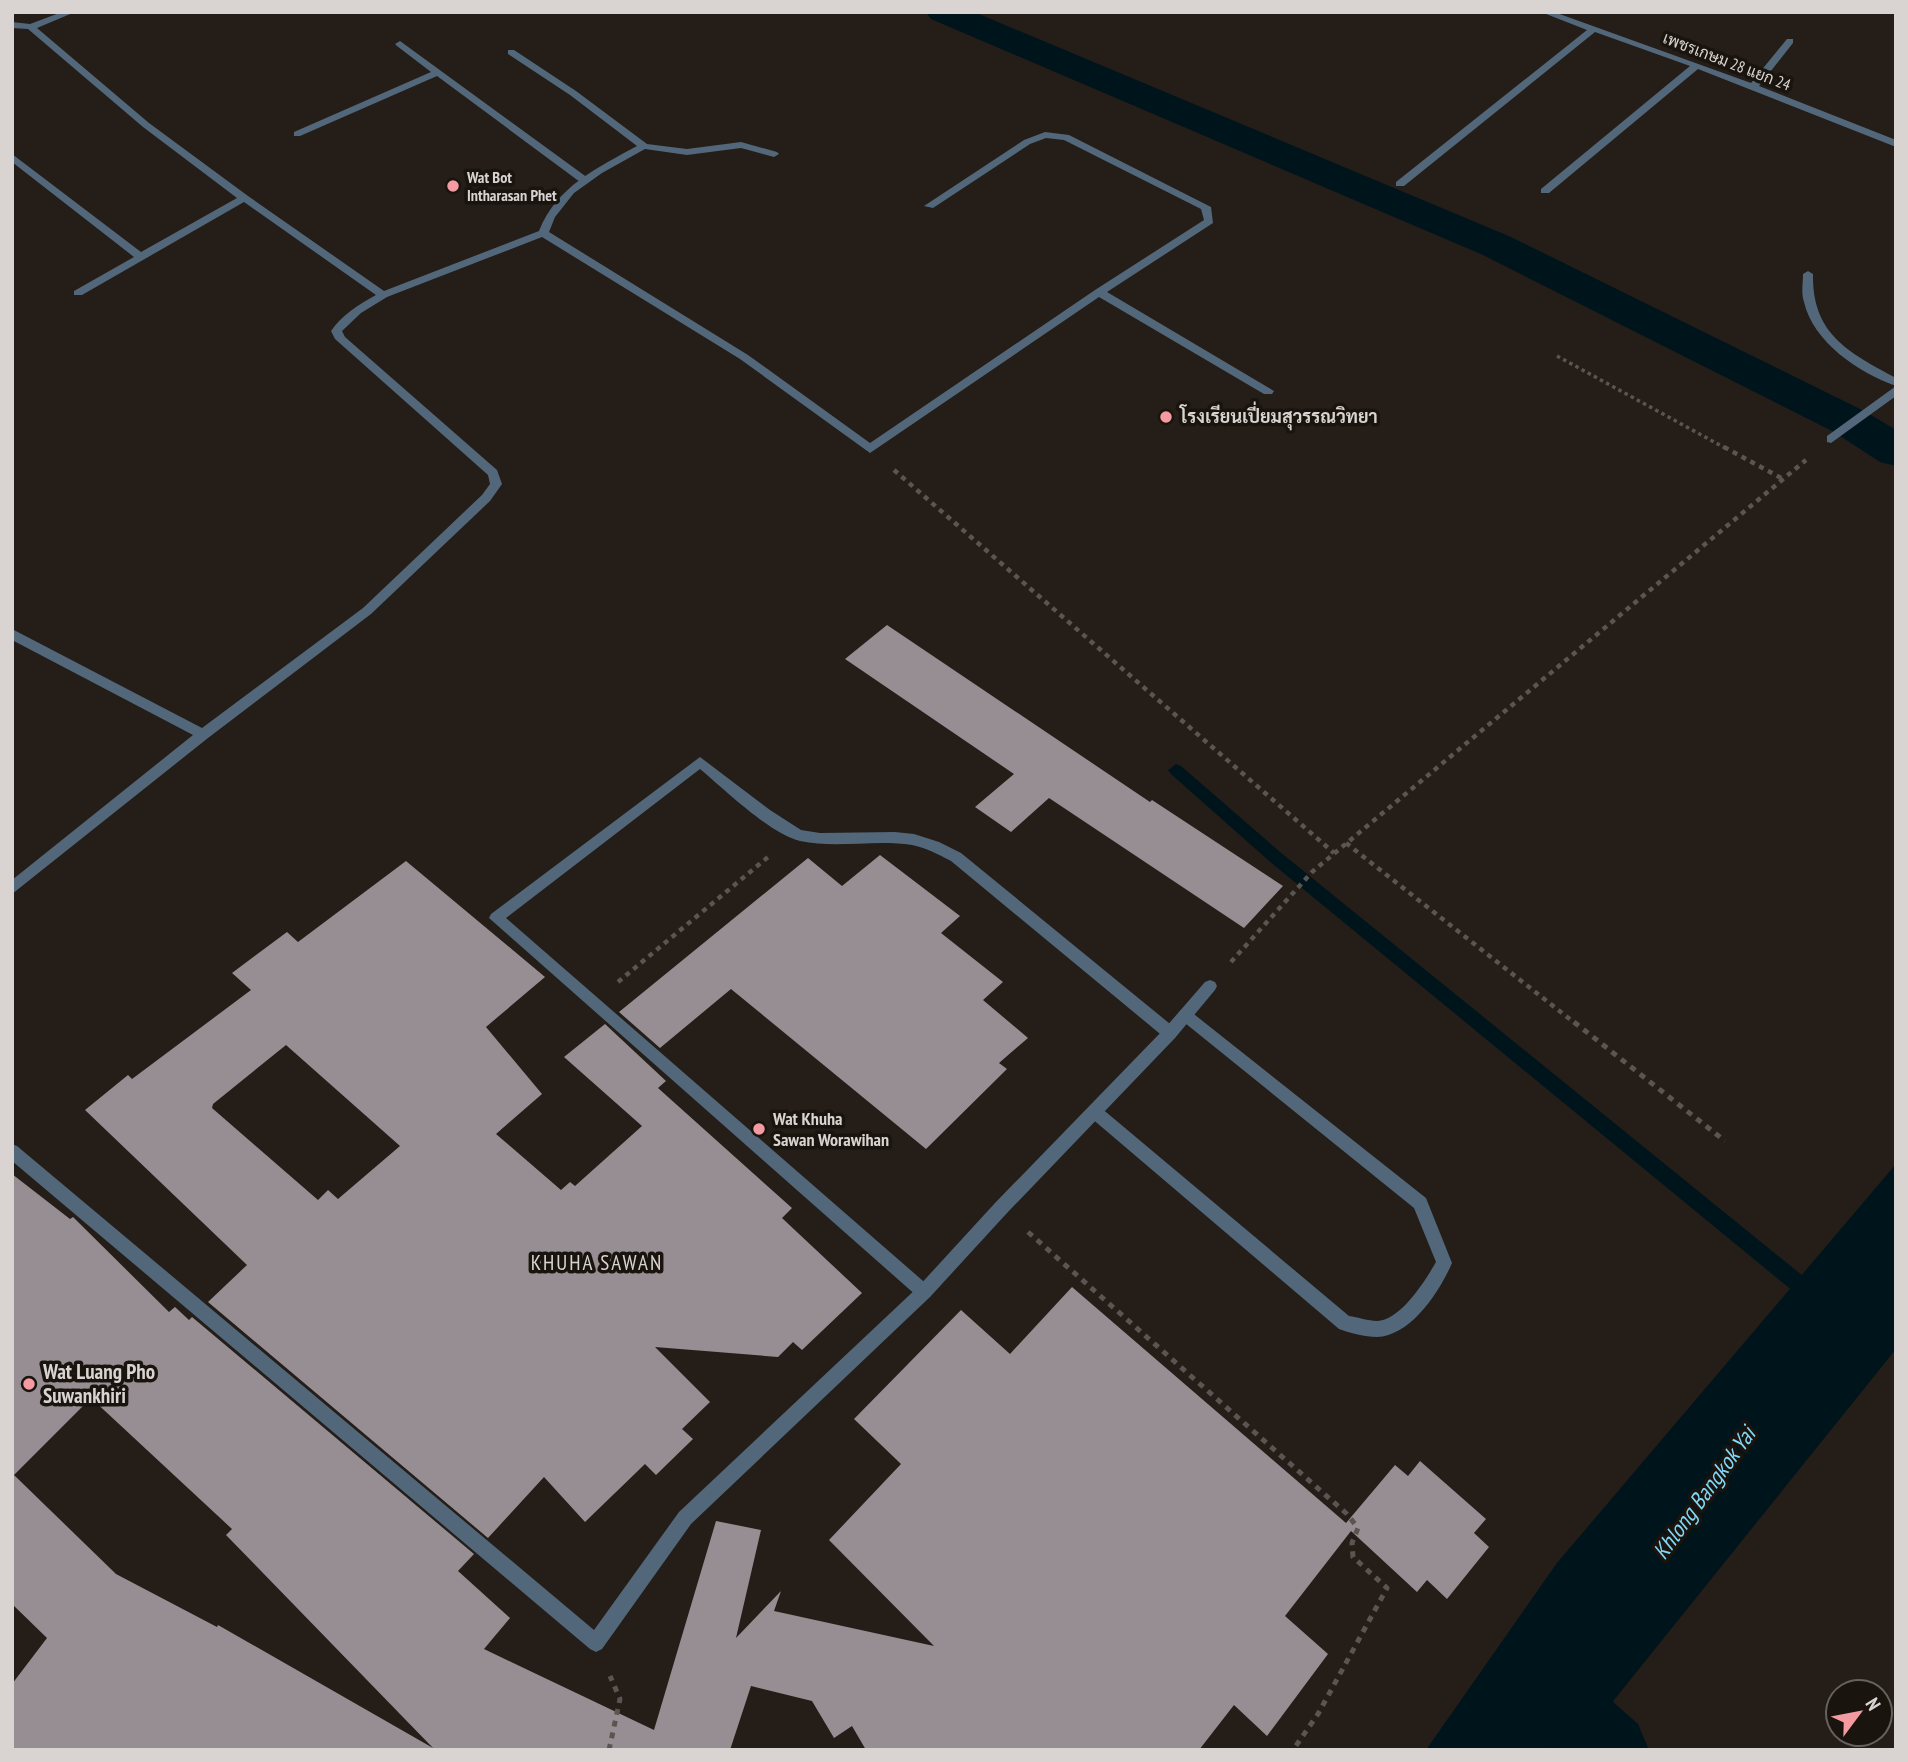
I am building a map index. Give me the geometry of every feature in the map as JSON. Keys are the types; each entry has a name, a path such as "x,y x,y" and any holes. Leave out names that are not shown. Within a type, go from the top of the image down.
{"street":[{"path":"12,25 31,27 71,12"},
{"name":"เพชรเกษม 28 แยก 24","path":"1545,12 1697,65 1896,144"},
{"path":"31,27 146,125 244,198 383,295"},
{"path":"1400,184 1593,29"},
{"path":"1753,87 1790,41"},
{"path":"400,44 583,180"},
{"path":"512,52 644,146 693,152 732,143 752,145 774,154"},
{"path":"1545,191 1697,65"},
{"path":"297,134 438,72"},
{"path":"543,233 744,357 870,449 1099,292 1209,221 1206,207 1066,137 1045,135 1027,142 929,205"},
{"path":"543,233 547,219 559,199 583,180 644,146"},
{"path":"12,157 141,257"},
{"path":"78,293 244,198"},
{"path":"12,888 203,734 366,611 486,498 496,484 494,472 340,339 336,331 362,307 383,295 543,233"},
{"path":"1808,274 1808,302 1820,330 1862,365 1896,383"},
{"path":"1099,292 1268,391"},
{"path":"1831,439 1896,390"},
{"path":"12,634 203,734"},
{"path":"924,1292 496,918 700,762 795,835 820,838 904,836 935,844 956,857 1170,1033"},
{"path":"14,1156 596,1643 685,1518 924,1292 1170,1033 1210,986"},
{"path":"1095,1112 1345,1322 1380,1329 1406,1314 1428,1291 1444,1263 1420,1203 1185,1015"}],"path":[{"path":"1557,356 1783,479"},
{"path":"1210,986 1312,872 1831,439"},
{"path":"870,449 1334,853"},
{"path":"593,1002 795,835"},
{"path":"1346,843 1726,1141"},
{"path":"1001,1208 1347,1514 1358,1528 1352,1543 1353,1557 1387,1588 1318,1714 1293,1750"},
{"path":"596,1643 620,1699 609,1750"}],"water":[{"name":"Khlong Bangkok Yai","path":"1896,1164 1896,1349 1614,1700 1585,1750 1426,1750 1557,1563"}],"building":[{"path":"887,625 1150,802 1152,800 1283,886 1244,928 1049,798 1011,832 975,807 1014,774 845,659"},
{"path":"880,855 960,916 941,933 1003,982 983,1000 1028,1038 999,1063 1007,1069 926,1149 731,989 660,1048 619,1012 808,858 842,886"},
{"path":"406,861 545,977 486,1027 542,1094 496,1134 561,1190 570,1182 575,1186 642,1126 564,1057 605,1024 666,1081 658,1088 792,1208 782,1218 862,1293 802,1350 793,1342 778,1357 655,1347 710,1402 682,1429 693,1439 656,1475 645,1464 585,1522 544,1477 488,1538 208,1302 247,1265 85,1110 128,1075 132,1079 251,990 232,973 287,932 298,942","holes":["286,1045 400,1146 338,1199 328,1190 318,1200 212,1108 213,1104"]},
{"path":"12,1174 70,1219 73,1217 169,1312 175,1307 189,1320 192,1317 474,1554 458,1571 510,1618 484,1649 654,1730 716,1521 761,1530 736,1638 781,1591 774,1611 934,1646 829,1540 901,1464 854,1419 961,1310 1010,1354 1072,1287 1346,1523 1395,1465 1408,1476 1420,1461 1486,1519 1474,1533 1489,1547 1447,1599 1427,1580 1417,1592 1351,1531 1285,1616 1328,1654 1267,1736 1234,1705 1199,1750 866,1750 852,1726 834,1738 812,1701 751,1686 730,1750 12,1750 12,1684 47,1638 12,1604","holes":["91,1398 232,1529 226,1535 433,1748 218,1625 217,1627 116,1574 14,1475"]}],"waterway":[{"path":"943,12 1497,246 1850,422 1896,451"},
{"path":"1176,770 1274,856 1812,1295"},
{"path":"1553,1698 1612,1750"}],"place":[{"name":"Wat Bot Intharasan Phet","path":"453,186"},
{"name":"โรงเรียนเปี่ยมสุวรรณวิทยา","path":"1166,417"},
{"name":"Wat Khuha Sawan Worawihan","path":"759,1129"},
{"name":"Wat Luang Pho Suwankhiri","path":"29,1384"}],"district":[{"name":"KHUHA SAWAN","path":"597,1263"}]}
